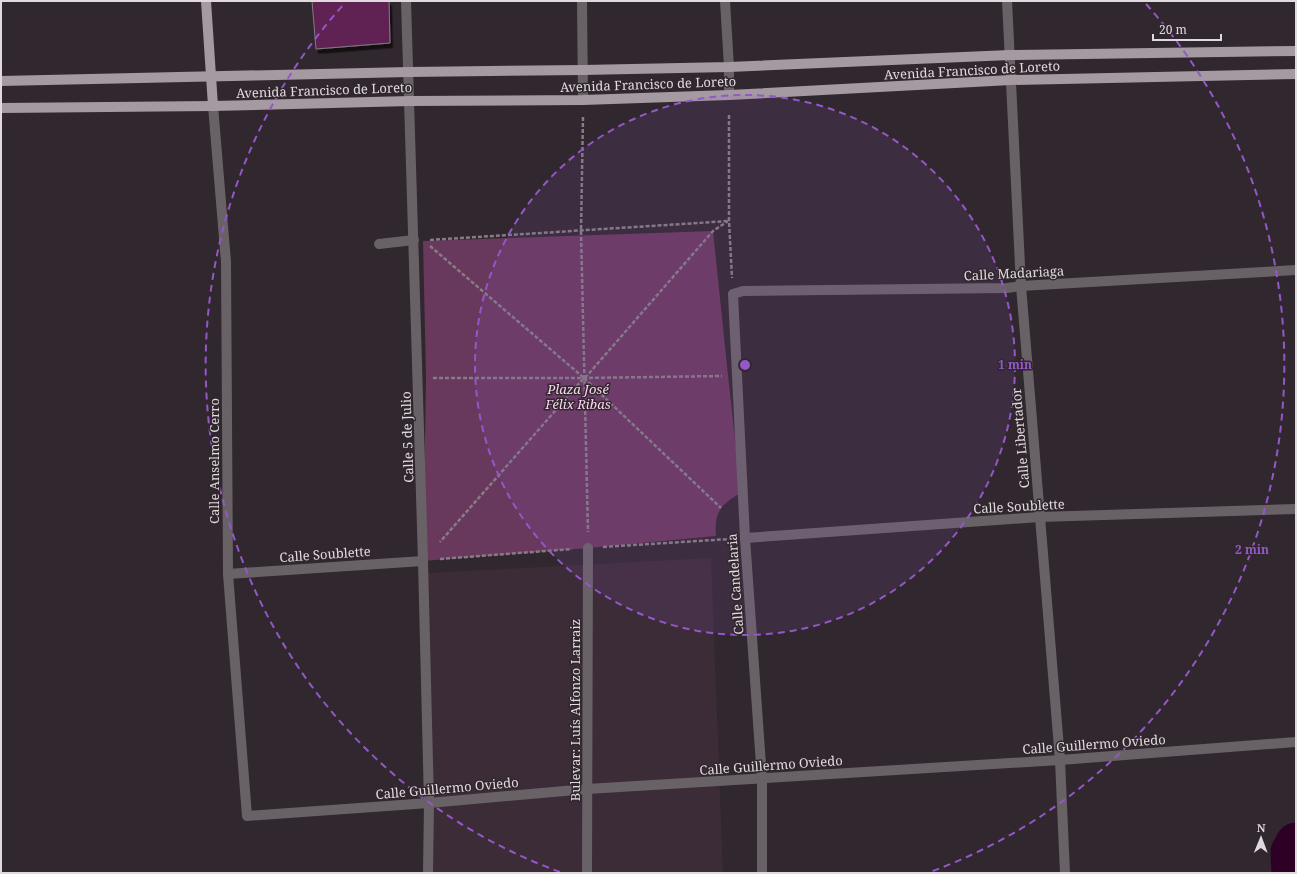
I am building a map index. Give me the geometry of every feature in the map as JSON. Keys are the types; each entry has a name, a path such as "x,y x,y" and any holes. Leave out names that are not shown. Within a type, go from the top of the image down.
{"main road":[{"path":"206,1 213,106"},
{"name":"Avenida Francisco de Loreto","path":"1,81 729,67 1010,55 1296,51"},
{"name":"Avenida Francisco de Loreto","path":"1,108 213,106 410,101 583,100 729,95 1010,80 1296,74"}],"street":[{"name":"Calle 5 de Julio","path":"406,1 410,101 419,240 423,561 429,803 428,873"},
{"path":"582,1 583,100"},
{"path":"725,1 729,95"},
{"name":"Calle Libertador","path":"1007,1 1021,286 1060,760 1065,873"},
{"name":"Calle Anselmo Cerro","path":"213,106 226,262 228,574 247,816"},
{"path":"379,244 419,240"},
{"name":"Calle Madariaga","path":"733,294 744,291 1006,288 1296,270"},
{"name":"Calle Candelaria","path":"733,294 745,538 762,779 762,873"},
{"name":"Calle Soublette","path":"745,538 1040,517 1296,509"},
{"name":"Bulevar: Luís Alfonzo Larraiz","path":"587,873 588,548"},
{"name":"Calle Soublette","path":"228,574 423,561"},
{"name":"Calle Guillermo Oviedo","path":"247,816 429,803 587,789 1060,760 1296,742"}],"path":[{"path":"729,115 729,221 733,294"},
{"path":"583,117 581,231 588,548"},
{"path":"419,240 729,221"},
{"path":"423,561 713,231 729,221"},
{"path":"429,246 584,378 721,508"},
{"path":"426,378 584,378 728,375"}],"shaded area":[{"path":"711,558 723,873 430,873 428,573"}],"green space":[{"name":"Plaza José Félix Ribas","path":"713,231 741,493 728,501 720,510 716,521 716,536 423,561 426,378 423,241"}],"building":[{"path":"312,1 389,1 390,43 316,49"}],"waterway":[{"path":"1292,873 1291,852 1296,843"}]}
